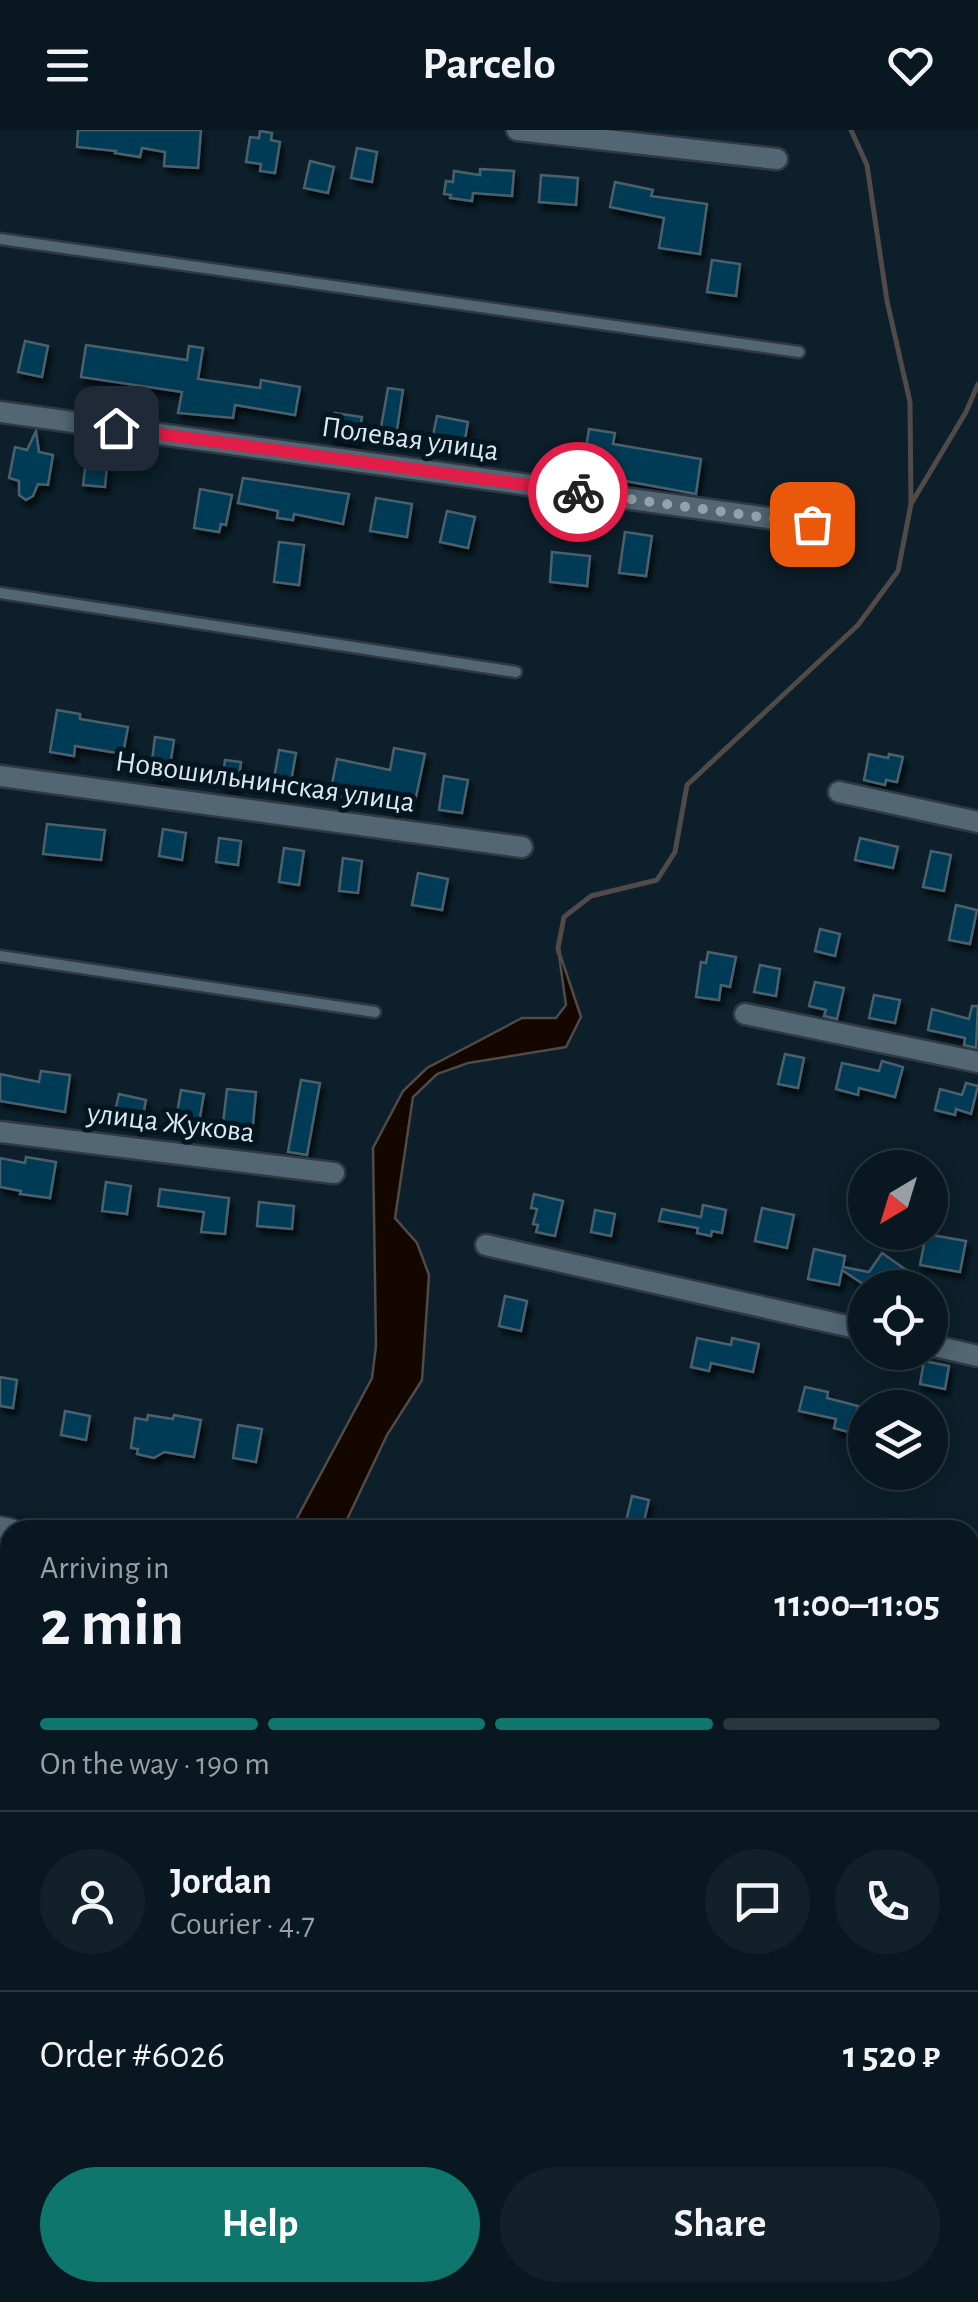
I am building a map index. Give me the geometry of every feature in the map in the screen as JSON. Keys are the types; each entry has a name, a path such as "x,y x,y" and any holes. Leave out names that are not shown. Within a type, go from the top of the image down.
{"street":[{"path":"517,130 777,158"},
{"name":"Полевая улица","path":"0,412 812,524"},
{"name":"Новошильнинская улица","path":"0,776 522,847"},
{"path":"839,792 978,822"},
{"path":"744,1014 978,1062"},
{"name":"улица Жукова","path":"0,1132 334,1174"},
{"path":"486,1246 848,1326"},
{"path":"948,1349 978,1356"}],"lane":[{"path":"0,239 799,352"},
{"path":"0,593 516,672"},
{"path":"0,956 375,1012"}],"shaded area":[{"path":"558,948 581,1017 566,1047 468,1063 437,1074 413,1097 395,1218 417,1243 429,1275 422,1380 387,1435 347,1520 296,1520 372,1378 376,1346 373,1148 403,1091 427,1068 522,1018 556,1018 566,1005"}],"building":[{"path":"78,130 201,130 198,168 164,166 165,152 142,148 140,157 77,147"},
{"path":"260,131 272,133 271,140 280,142 275,173 260,171 261,164 246,162 250,137 259,138"},
{"path":"357,148 377,152 372,182 351,178"},
{"path":"310,161 334,167 328,193 304,188"},
{"path":"480,169 514,171 512,196 473,193 472,201 444,194 446,181 453,182 454,171 480,175"},
{"path":"541,175 578,178 576,205 539,202"},
{"path":"615,182 653,190 651,196 707,204 700,254 659,248 664,218 610,207"},
{"path":"712,260 740,264 736,296 707,292"},
{"path":"25,341 48,346 42,377 18,372"},
{"path":"86,345 187,360 189,346 203,348 198,379 260,388 261,380 300,387 295,415 235,405 233,418 178,413 182,392 81,377"},
{"path":"388,388 403,390 397,430 381,427"},
{"path":"335,413 362,417 357,443 331,439"},
{"path":"437,416 468,422 463,451 431,445"},
{"path":"589,429 615,433 613,444 701,459 696,494 582,473"},
{"path":"36,431 39,452 53,455 48,485 38,484 33,496 26,500 19,495 19,481 9,478 15,447 27,450"},
{"path":"87,454 108,456 105,487 83,485"},
{"path":"243,478 349,494 343,524 294,514 293,520 277,518 278,511 238,503"},
{"path":"200,489 232,495 226,525 221,524 219,532 194,528"},
{"path":"376,498 412,504 407,537 370,531"},
{"path":"447,511 475,517 468,548 440,542"},
{"path":"625,532 652,536 646,576 619,573"},
{"path":"279,542 304,545 299,585 274,582"},
{"path":"552,552 590,556 587,586 550,582"},
{"path":"57,710 80,714 80,719 128,727 123,754 75,746 74,756 50,752"},
{"path":"155,737 174,740 168,780 150,777"},
{"path":"394,748 425,754 413,811 330,794 337,759 390,770"},
{"path":"279,750 296,753 289,793 272,790"},
{"path":"869,754 903,757 897,782 886,780 885,785 864,780"},
{"path":"225,760 241,762 238,788 222,786"},
{"path":"444,776 468,780 462,813 439,810"},
{"path":"47,824 105,830 101,860 43,854"},
{"path":"163,829 186,833 182,860 159,856"},
{"path":"219,838 241,841 238,865 216,862"},
{"path":"860,838 898,847 893,868 855,860"},
{"path":"284,848 304,851 299,885 279,882"},
{"path":"931,851 951,855 944,891 923,887"},
{"path":"343,858 362,861 358,893 339,891"},
{"path":"418,873 448,879 442,910 412,905"},
{"path":"956,905 977,910 970,944 949,940"},
{"path":"820,929 840,934 835,956 815,951"},
{"path":"708,952 736,957 730,987 721,985 719,1000 696,997 701,962 706,963"},
{"path":"760,965 780,969 776,996 754,992"},
{"path":"815,982 844,988 837,1019 824,1016 826,1010 809,1006"},
{"path":"874,995 900,1000 895,1023 869,1018"},
{"path":"972,1006 978,1006 976,1048 964,1045 965,1038 928,1030 932,1009 969,1019"},
{"path":"785,1054 804,1058 798,1088 778,1084"},
{"path":"882,1061 903,1067 895,1097 859,1088 858,1095 836,1089 842,1063 879,1071"},
{"path":"41,1071 70,1075 65,1112 0,1101 0,1074 39,1082"},
{"path":"301,1080 320,1083 307,1155 288,1152"},
{"path":"966,1083 978,1086 971,1114 956,1109 955,1115 935,1110 940,1089 962,1095"},
{"path":"227,1089 256,1092 252,1135 222,1132"},
{"path":"181,1090 204,1094 199,1123 176,1119"},
{"path":"119,1094 146,1100 142,1121 114,1116"},
{"path":"26,1157 56,1162 50,1198 0,1187 0,1158 25,1163"},
{"path":"106,1182 131,1186 127,1214 102,1211"},
{"path":"160,1189 229,1198 225,1234 201,1232 204,1212 158,1206"},
{"path":"534,1194 563,1201 555,1236 536,1232 538,1225 533,1224 537,1209 531,1208"},
{"path":"259,1202 294,1206 292,1229 257,1226"},
{"path":"703,1205 726,1210 722,1233 712,1231 711,1236 697,1233 698,1228 659,1221 662,1209 701,1217"},
{"path":"762,1208 794,1215 787,1248 755,1241"},
{"path":"595,1210 615,1214 611,1236 591,1232"},
{"path":"948,1238 966,1241 960,1272 920,1265 923,1250 948,1250"},
{"path":"814,1249 845,1256 843,1267 859,1270 848,1270 848,1274 842,1270 839,1285 808,1279"},
{"path":"882,1253 906,1270 870,1270"},
{"path":"505,1296 527,1301 521,1331 499,1326"},
{"path":"697,1338 731,1345 732,1338 759,1344 753,1372 711,1363 709,1371 691,1367"},
{"path":"949,1366 945,1389 920,1384 922,1370 948,1370"},
{"path":"0,1377 17,1380 13,1408 0,1406"},
{"path":"805,1387 828,1392 827,1398 848,1403 848,1432 834,1428 836,1419 799,1411"},
{"path":"65,1411 90,1416 86,1440 61,1435"},
{"path":"148,1415 201,1420 194,1457 164,1452 154,1458 137,1454 138,1449 131,1448 135,1418 147,1420"},
{"path":"238,1425 262,1429 256,1462 233,1458"},
{"path":"632,1496 649,1500 644,1520 626,1520"}],"waterway":[{"path":"559,953 564,917 591,896 657,880 675,852 687,785 858,625 898,571 911,504 910,402 887,301 867,165 851,130"},
{"path":"911,504 966,412 978,384"}],"way so far":[{"path":"578,492 812,524"}],"route":[{"path":"116,428 578,492"}]}
